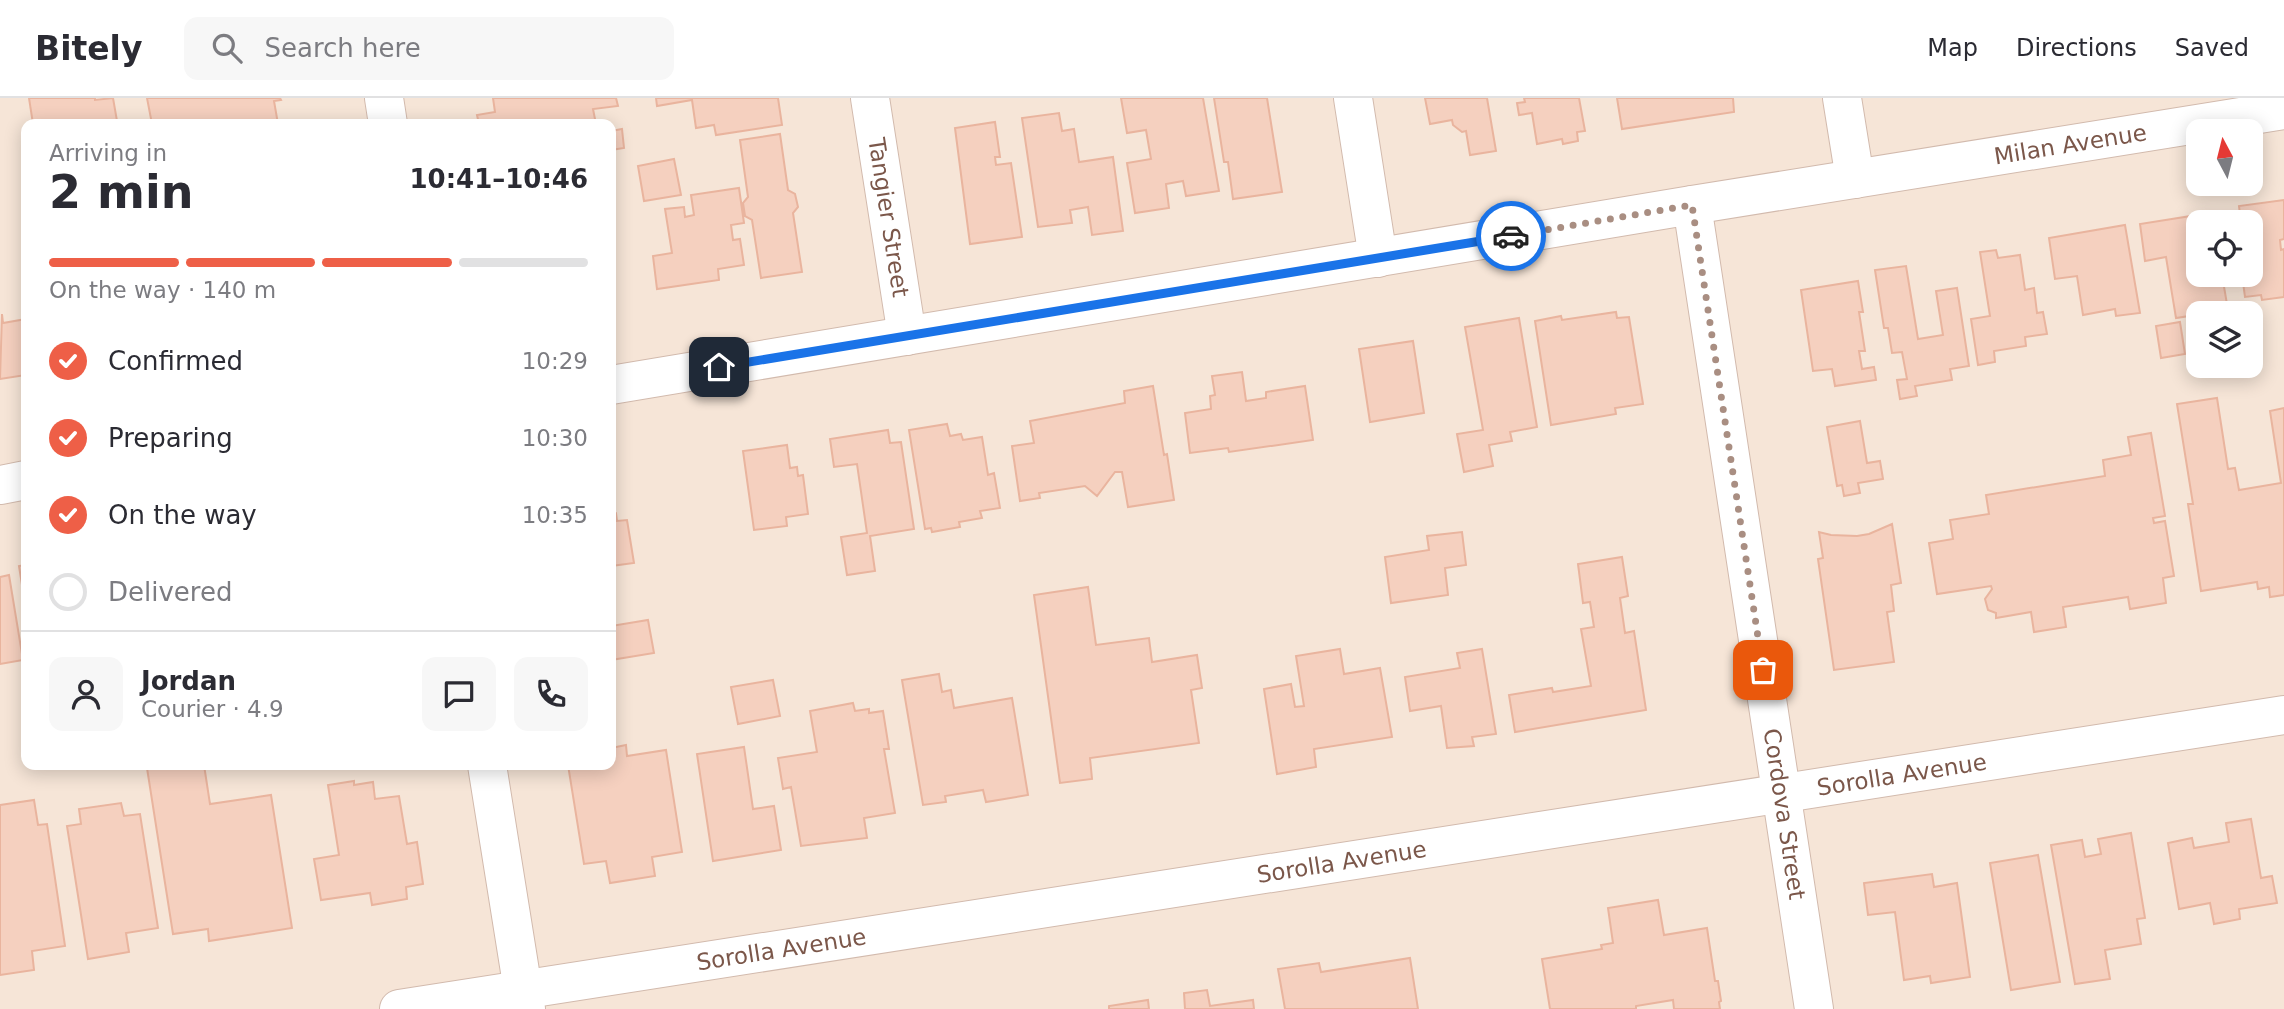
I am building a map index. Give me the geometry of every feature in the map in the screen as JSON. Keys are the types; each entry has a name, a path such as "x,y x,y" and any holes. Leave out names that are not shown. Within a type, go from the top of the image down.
{"street":[{"path":"384,98 387,119"},
{"name":"Tangier Street","path":"870,98 907,336"},
{"path":"1353,98 1378,258"},
{"path":"1842,98 1855,179"},
{"name":"Milan Avenue","path":"1692,205 2284,110"},
{"path":"616,383 1692,205"},
{"name":"Cordova Street","path":"1692,205 1814,1009"},
{"path":"0,485 21,481"},
{"name":"Sorolla Avenue","path":"399,1009 524,999 1780,794 2284,715"},
{"path":"487,770 524,999"}],"shaded area":[{"path":"0,98 2284,98 2284,1009 0,1009"}],"building":[{"path":"29,98 113,98 117,119 32,119"},
{"path":"147,98 281,100 274,101 277,119 151,119"},
{"path":"493,98 616,98 618,106 593,109 595,119 478,119 477,115 495,112"},
{"path":"656,98 778,98 782,125 716,135 714,125 696,128 692,100 657,106"},
{"path":"1121,98 1203,98 1219,191 1186,196 1183,181 1166,184 1169,208 1135,213 1127,163 1151,159 1146,130 1127,133"},
{"path":"1214,98 1267,98 1282,192 1233,199"},
{"path":"1425,98 1487,98 1496,151 1470,155 1466,131 1462,132 1453,125 1452,120 1430,124"},
{"path":"1524,98 1579,98 1585,131 1577,132 1578,141 1563,144 1562,139 1537,144 1532,113 1519,115 1517,103 1525,102"},
{"path":"1617,98 1733,98 1734,112 1622,129"},
{"path":"1059,113 1062,131 1074,129 1079,162 1113,157 1123,231 1092,235 1088,207 1070,210 1072,223 1038,227 1022,118"},
{"path":"995,122 1000,157 995,157 996,165 1011,163 1022,237 970,244 955,128"},
{"path":"622,129 624,148 616,149 616,130"},
{"path":"780,134 788,190 795,194 798,207 793,213 802,272 761,278 752,220 745,216 743,203 748,197 740,140"},
{"path":"674,159 681,195 644,201 638,166"},
{"path":"739,188 744,223 731,225 733,240 740,239 744,265 718,269 719,280 657,289 653,256 672,253 665,209 684,207 685,217 694,215 691,195"},
{"path":"2284,200 2284,239 2280,240 2281,250 2284,249 2284,297 2262,300 2261,295 2245,297 2244,287 2263,287 2263,210 2240,210 2239,206"},
{"path":"2186,217 2186,287 2224,287 2226,301 2186,301 2186,316 2176,318 2166,257 2145,261 2140,224"},
{"path":"2125,225 2140,313 2116,316 2115,309 2083,315 2077,276 2055,279 2049,238"},
{"path":"1996,250 1998,258 2020,255 2025,290 2034,288 2037,313 2043,312 2047,334 2025,337 2026,346 1994,351 1995,362 1978,365 1971,319 1990,316 1980,252"},
{"path":"1906,266 1918,339 1943,335 1936,291 1957,288 1969,366 1950,369 1952,380 1915,386 1917,396 1900,399 1897,380 1907,379 1902,352 1892,353 1888,328 1884,328 1875,270"},
{"path":"1858,281 1865,351 1859,351 1862,369 1874,367 1876,380 1835,386 1832,369 1813,371 1801,290"},
{"path":"1616,312 1617,318 1629,317 1643,404 1615,408 1616,414 1551,425 1535,321"},
{"path":"2,314 3,323 21,320 21,376 0,379"},
{"path":"1519,318 1537,427 1510,432 1512,441 1489,445 1493,466 1464,472 1457,434 1483,430 1465,327"},
{"path":"2180,322 2185,354 2161,358 2156,326"},
{"path":"1413,341 1424,413 1370,422 1359,349"},
{"path":"1242,372 1246,401 1266,398 1266,392 1305,386 1313,440 1229,452 1228,448 1190,453 1185,413 1211,409 1210,396 1215,395 1212,376"},
{"path":"1153,386 1174,500 1128,507 1122,472 1115,472 1097,496 1085,486 1039,493 1040,498 1020,501 1012,446 1034,443 1030,421 1125,403 1124,391"},
{"path":"2217,398 2228,469 2235,468 2239,490 2281,483 2270,411 2284,408 2284,595 2270,597 2269,587 2258,589 2257,582 2201,591 2188,504 2193,504 2177,404"},
{"path":"1860,421 1867,463 1880,461 1883,479 1858,483 1860,493 1844,496 1842,485 1837,486 1827,427"},
{"path":"947,424 950,436 961,434 963,440 982,437 988,475 994,473 1000,508 980,511 982,518 959,522 960,527 932,532 931,528 925,529 909,430"},
{"path":"888,430 890,443 901,442 914,529 870,536 875,571 847,575 841,537 867,533 857,464 834,467 830,439"},
{"path":"2151,433 2165,516 2153,518 2154,523 2165,521 2174,576 2163,578 2166,603 2130,609 2128,597 2063,607 2066,627 2034,632 2031,612 1996,618 1996,613 1988,610 1985,599 1992,589 1991,586 1937,594 1929,543 1953,539 1950,520 1989,514 1986,495 2105,476 2103,460 2131,455 2128,437"},
{"path":"787,445 790,468 797,467 798,476 803,475 808,514 786,517 787,526 754,530 743,451"},
{"path":"616,513 617,521 627,520 634,563 616,565"},
{"path":"1892,524 1901,583 1891,585 1894,611 1887,612 1894,662 1834,670 1818,559 1823,558 1819,532 1857,536"},
{"path":"1462,532 1466,565 1445,568 1448,595 1391,603 1385,557 1429,550 1427,536"},
{"path":"1622,557 1628,596 1620,598 1625,633 1634,631 1646,710 1515,732 1509,695 1552,688 1553,692 1591,686 1581,629 1594,627 1590,602 1583,603 1578,564"},
{"path":"9,575 21,660 0,664 0,577"},
{"path":"1088,587 1096,645 1149,638 1152,662 1197,655 1202,688 1191,690 1199,743 1090,758 1092,779 1060,783 1034,595"},
{"path":"648,620 654,653 616,659 616,625"},
{"path":"1340,649 1344,674 1380,668 1392,737 1314,749 1316,767 1277,774 1264,689 1291,684 1295,707 1304,706 1296,656"},
{"path":"1482,649 1496,734 1472,737 1474,746 1447,748 1441,706 1410,711 1405,677 1460,668 1457,653"},
{"path":"939,674 942,692 951,690 954,708 1012,698 1028,795 986,802 983,790 945,796 946,802 923,805 902,680"},
{"path":"773,680 780,716 738,724 731,687"},
{"path":"853,703 855,711 883,711 889,749 884,749 895,813 864,818 867,838 801,846 791,787 783,789 778,758 817,752 810,711"},
{"path":"626,745 627,756 666,750 682,852 652,857 655,876 610,883 606,861 584,864 569,770 616,770 616,747"},
{"path":"744,747 753,809 774,806 781,850 713,861 697,754"},
{"path":"147,770 205,770 210,804 271,795 292,928 209,941 208,929 173,934"},
{"path":"354,781 354,785 373,782 375,799 399,796 407,844 417,842 423,884 406,887 407,899 372,905 370,893 321,900 314,859 339,855 328,785"},
{"path":"34,800 38,825 47,824 65,946 32,951 34,970 0,975 0,805"},
{"path":"121,803 124,816 140,814 158,928 126,933 129,952 88,959 67,826 81,824 79,809"},
{"path":"2251,819 2261,878 2272,876 2277,903 2239,909 2240,919 2214,924 2210,903 2179,909 2168,843 2192,838 2194,848 2229,842 2226,823"},
{"path":"2131,833 2145,918 2137,919 2141,944 2105,950 2110,979 2075,984 2051,845 2082,840 2085,857 2101,854 2098,839"},
{"path":"2038,855 2060,982 2011,990 1990,863"},
{"path":"1932,874 1934,887 1957,883 1970,977 1931,983 1930,976 1904,980 1895,912 1868,915 1864,883"},
{"path":"1658,900 1664,935 1707,928 1715,981 1718,981 1720,1009 1674,1009 1673,1000 1636,1006 1636,1009 1550,1009 1542,959 1602,949 1601,945 1613,943 1608,908"},
{"path":"1410,958 1418,1009 1285,1009 1278,969 1319,963 1321,972"},
{"path":"1207,990 1210,1006 1253,1000 1254,1009 1185,1009 1184,993"},
{"path":"1148,1000 1149,1009 1109,1009 1109,1006"}],"way so far":[{"path":"1511,236 1692,205 1763,670"}],"route":[{"path":"719,367 1511,236"}]}
